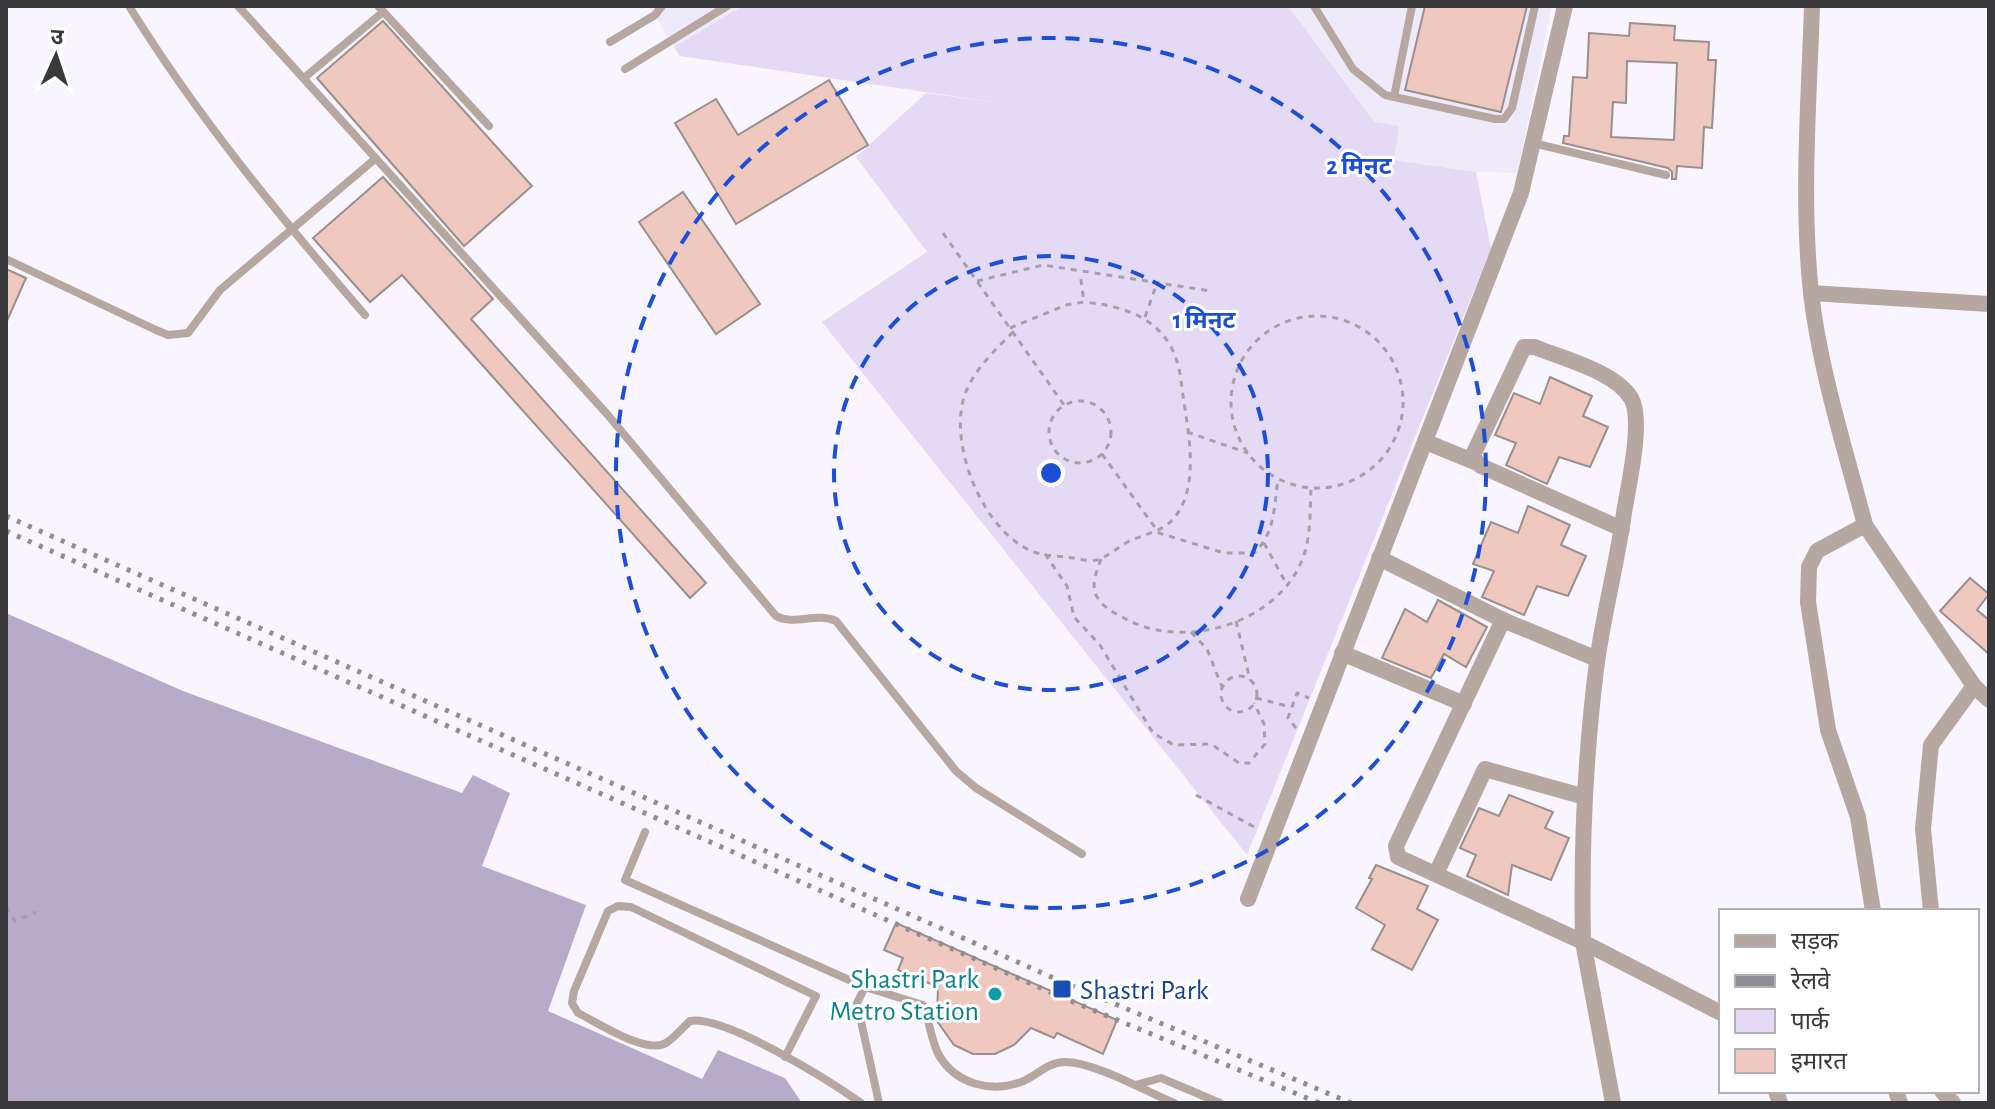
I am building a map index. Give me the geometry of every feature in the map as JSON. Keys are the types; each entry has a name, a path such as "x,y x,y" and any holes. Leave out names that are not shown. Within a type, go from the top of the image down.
{"street":[{"path":"1248,899 1521,193 1565,6"},
{"path":"1812,6 1806,218 1811,293 1821,356 1865,525 1974,686 1989,700"},
{"path":"1811,293 1989,304"},
{"path":"1475,462 1473,452 1524,347 1535,347 1612,380 1631,398 1635,410 1622,529 1597,659 1581,856 1583,942 1613,1103"},
{"path":"1426,442 1622,529"},
{"path":"1865,525 1817,551 1809,567 1808,602 1828,730 1858,817 1873,909"},
{"path":"1379,558 1503,620 1597,659"},
{"path":"1503,620 1396,846 1398,857 1583,942 1719,1012"},
{"path":"1342,653 1464,704"},
{"path":"1931,909 1923,829 1931,745 1974,686"},
{"path":"1436,874 1485,769 1585,797"}],"lane":[{"path":"129,6 164,62 292,231 365,315"},
{"path":"238,6 607,414 776,616 783,620 819,617 836,621 956,771 976,788 1082,854"},
{"path":"610,42 655,15 662,6"},
{"path":"625,69 727,6"},
{"path":"1314,6 1353,69 1385,95 1504,119 1512,108 1535,6"},
{"path":"1394,97 1412,6"},
{"path":"304,78 380,9 489,126"},
{"path":"1533,143 1666,175"},
{"path":"6,259 156,330 180,335 195,327 220,290 375,159"},
{"path":"645,832 625,880 865,987 923,1005 938,1056 955,1074 973,1084 999,1088 1022,1082 1052,1063 1074,1062 1174,1103"},
{"path":"785,1057 816,996 631,907 618,906 608,911 574,991 572,1003 578,1013 639,1044 659,1046 668,1042 690,1021 701,1019 785,1057 861,1103"},
{"path":"865,987 857,1003 879,1103"},
{"path":"1134,1086 1161,1078 1220,1103"}],"path":[{"path":"943,233 1064,405"},
{"path":"977,281 1032,266 1211,291"},
{"path":"1080,271 1084,302"},
{"path":"1145,317 1157,283"},
{"path":"1084,302 1106,304 1145,317 1161,329 1179,367 1189,472 1185,499 1177,515 1159,533 1133,540 1096,560 1035,553 1005,533 971,483 964,451 964,397 974,377 1011,330 1066,305 1084,302"},
{"path":"1309,316 1336,318 1363,329 1385,348 1399,374 1404,402 1399,431 1385,456 1363,475 1336,486 1311,488 1278,479 1249,453 1240,440 1232,414 1232,386 1242,360 1259,339 1282,324 1309,316"},
{"path":"1084,401 1102,409 1111,427 1111,437 1102,454 1093,460 1072,462 1056,451 1049,431 1051,421 1064,405 1084,401"},
{"path":"1187,432 1249,453"},
{"path":"1102,454 1159,533 1224,553 1254,553 1264,543 1271,530 1278,479"},
{"path":"1102,557 1094,581 1096,596 1110,611 1134,624 1158,630 1191,632 1236,621 1255,614 1287,585 1304,555 1311,488"},
{"path":"1264,543 1287,585"},
{"path":"1045,554 1067,586 1074,617 1100,645 1147,724 1162,741 1174,745 1211,744 1239,763 1249,763 1265,744 1264,724 1236,621"},
{"path":"1191,632 1207,649 1222,688 1222,700 1230,709 1242,712 1255,700"},
{"path":"1222,688 1234,677 1250,680"},
{"path":"1255,700 1292,707"},
{"path":"1196,795 1274,837"},
{"path":"6,907 15,921 36,912"}],"shaded area":[{"path":"649,6 1552,6 1517,173 1476,172 680,56"},
{"path":"6,613 183,691 462,793 473,775 510,793 482,866 586,905 548,1011 702,1079 718,1050 785,1078 802,1103 6,1103"}],"green space":[{"path":"743,6 1288,6 1374,122 1399,126 1394,160 1476,172 1491,248 1247,855 822,322 927,252 856,157 926,93 1014,105 680,56 674,47"}],"building":[{"path":"1425,6 1527,6 1501,112 1405,90"},
{"path":"383,21 532,186 464,246 317,78"},
{"path":"1630,23 1675,26 1674,40 1709,42 1708,60 1716,60 1712,128 1704,127 1702,168 1677,166 1676,179 1672,179 1668,168 1563,143 1564,136 1569,136 1573,77 1587,78 1589,33 1629,36","holes":["1627,61 1677,63 1674,140 1611,137 1613,102 1626,103"]},
{"path":"829,80 868,145 736,224 675,123 716,99 738,135"},
{"path":"383,177 493,299 471,319 706,583 690,598 402,275 370,302 313,238"},
{"path":"683,192 760,304 716,334 639,222"},
{"path":"6,269 26,278 6,323"},
{"path":"1550,377 1592,396 1583,416 1608,427 1590,467 1559,457 1547,484 1506,465 1516,443 1495,435 1514,393 1540,404"},
{"path":"1528,506 1570,525 1561,545 1586,556 1568,596 1537,586 1524,615 1482,597 1494,571 1473,564 1491,522 1518,533"},
{"path":"1970,578 1989,594 1977,610 1989,620 1989,654 1940,611"},
{"path":"1438,600 1487,627 1466,667 1444,654 1431,678 1382,658 1405,609 1427,622"},
{"path":"1509,795 1553,812 1545,828 1569,838 1551,880 1512,865 1508,895 1467,876 1476,855 1460,848 1479,808 1499,816"},
{"path":"1376,865 1428,886 1417,909 1438,920 1412,970 1372,949 1385,925 1356,908"},
{"name":"Shastri Park Metro Station","path":"896,923 1117,1020 1103,1054 1057,1033 1054,1038 1031,1028 1014,1045 995,1054 973,1054 954,1045 937,1021 938,987 898,970 903,958 884,950"}],"railway":[{"path":"6,516 1065,983 1351,1103"},
{"path":"6,531 1059,996 1319,1103"}],"place":[{"name":"Shastri Park","path":"1062,989"},
{"name":"Shastri Park Metro Station","path":"995,994"}]}
